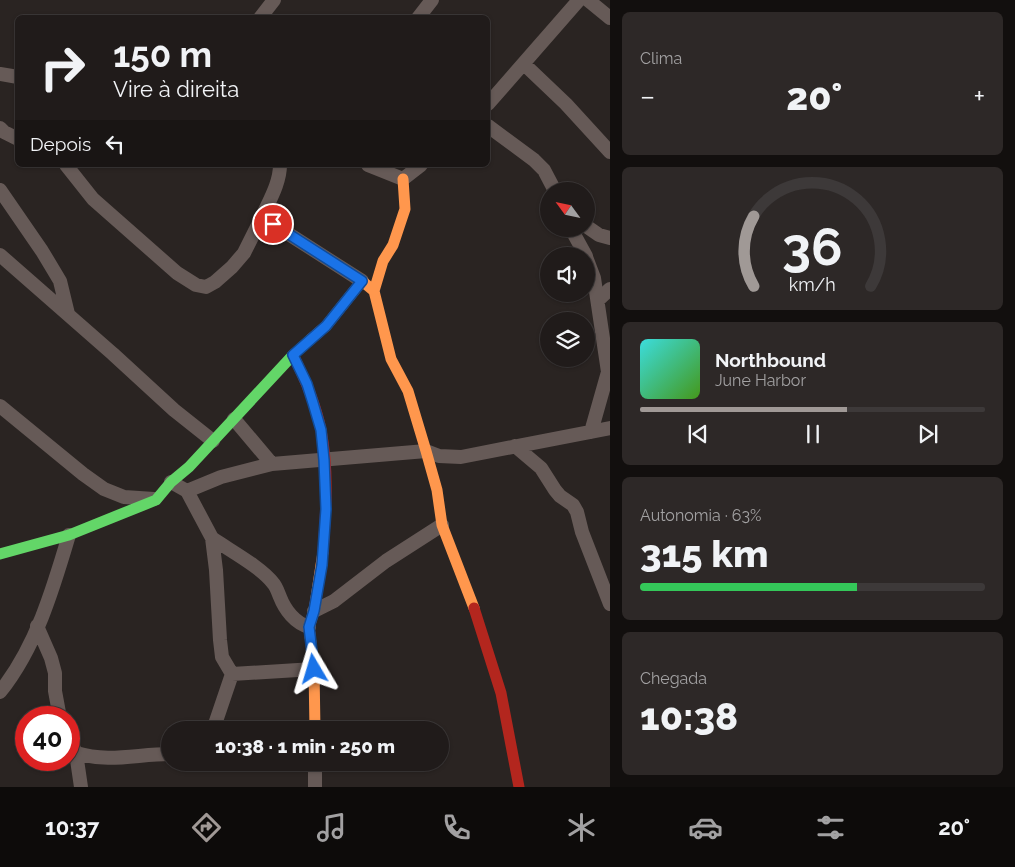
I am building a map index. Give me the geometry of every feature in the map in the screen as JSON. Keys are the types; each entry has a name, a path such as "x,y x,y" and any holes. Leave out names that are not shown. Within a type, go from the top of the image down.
{"street":[{"path":"262,15 274,0"},
{"path":"420,15 432,0"},
{"path":"490,102 579,0"},
{"path":"588,0 610,18"},
{"path":"524,64 566,104 610,152"},
{"path":"0,74 15,76"},
{"path":"490,127 534,160 544,170 550,182"},
{"path":"0,128 15,137"},
{"path":"68,167 93,199 176,273 196,285 206,287 232,267 244,253 276,184 280,167"},
{"path":"373,167 403,179"},
{"path":"403,179 418,167"},
{"path":"403,179 405,208 392,244 383,261 374,291 377,308 391,360 408,391 437,490 442,526 479,620 501,693 519,787"},
{"path":"0,190 60,281 68,314"},
{"path":"262,217 362,281 374,291"},
{"path":"595,232 610,238"},
{"path":"0,255 174,410 213,441"},
{"path":"0,554 69,535 156,500 293,355 326,326 362,281"},
{"path":"591,432 609,374 595,284"},
{"path":"598,300 610,289"},
{"path":"293,355 307,384 321,430 324,460 325,518 322,565 314,611 309,627 314,669 314,721"},
{"path":"0,406 104,489 124,497 156,500"},
{"path":"234,419 272,464"},
{"path":"187,491 221,477 272,464 426,452 440,456 461,457 610,428"},
{"path":"516,446 541,468 560,496 573,505 610,604"},
{"path":"171,482 187,491 212,538 222,657 232,674 216,721"},
{"path":"314,611 334,601 386,561 442,526"},
{"path":"0,692 7,674 38,626 54,586 69,535"},
{"path":"212,538 274,583 282,603 292,617 301,625 309,627"},
{"path":"38,626 51,658 58,706"},
{"path":"232,674 314,669"},
{"path":"80,754 91,757 121,759 161,754"},
{"path":"79,771 81,787"},
{"path":"315,771 316,787"}],"traffic: fast":[{"path":"0,554 69,535 156,500 293,355 311,339"}],"traffic: slow":[{"path":"311,339 326,326 362,281 374,291 383,261 393,245 405,209 403,179"},
{"path":"374,291 391,359 408,391 426,451 437,490 442,525 474,608"},
{"path":"315,721 314,669 309,627 314,611 323,552"}],"traffic: jam":[{"path":"293,355 313,401 324,445 326,491 323,552"},
{"path":"474,608 501,693 519,787"}],"route":[{"path":"273,224 362,281 326,326 293,355 307,384 321,430 324,460 326,509 322,565 314,611 309,627 314,669"}]}
